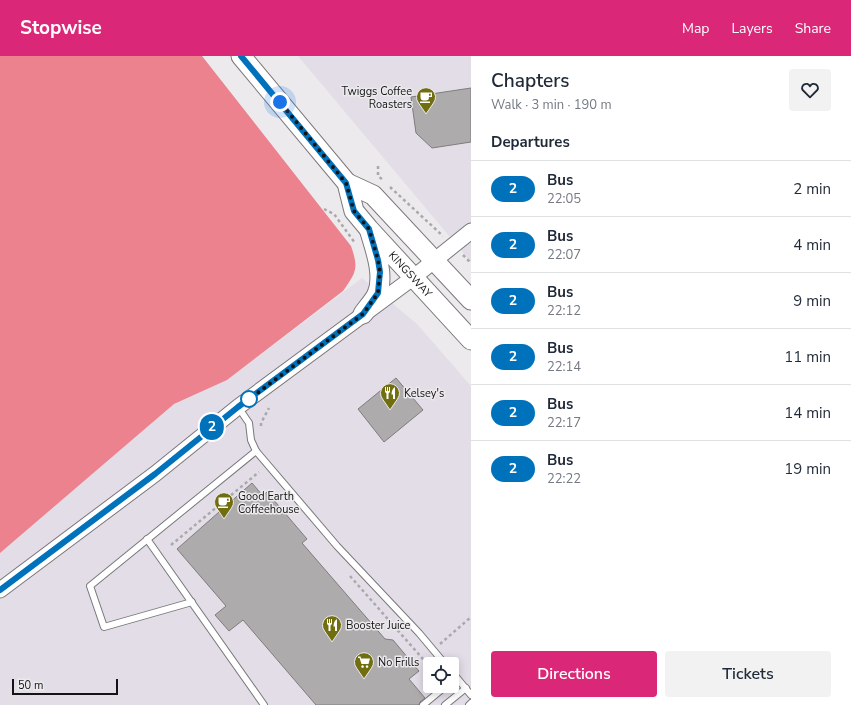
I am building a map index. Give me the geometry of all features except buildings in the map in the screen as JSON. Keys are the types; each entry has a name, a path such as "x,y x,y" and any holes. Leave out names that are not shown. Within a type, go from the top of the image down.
{"main road":[{"name":"KINGSWAY","path":"241,56 346,183 354,211 471,340"},
{"name":"KINGSWAY","path":"346,183 372,195 471,300"},
{"path":"363,314 378,293 380,272 369,229"}],"street":[{"path":"0,590 155,474 238,407 414,278 471,231"}],"lane":[{"path":"238,407 249,423 251,440 256,451 337,546 419,633 439,657"},
{"path":"192,602 104,627 90,586 256,451"},
{"path":"147,539 264,705"},
{"path":"459,682 471,694"},
{"path":"445,705 466,688"},
{"path":"423,705 438,693"}],"path":[{"path":"378,166 378,176 384,181"},
{"path":"389,186 471,263"},
{"path":"171,545 259,472"},
{"path":"422,659 471,617"}],"shaded area":[{"path":"0,56 202,56 351,246 355,260 355,270 343,291 227,380 174,404 0,553"},
{"path":"298,56 471,56 471,262"},
{"path":"362,278 417,324 471,386 471,705 0,705 0,551 14,541 174,404 227,380"}],"bus line":[{"name":"2","path":"0,590 155,474 238,407 363,314 378,293 380,272 372,239 369,229 354,211 346,183 241,56"}],"place":[{"name":"Twiggs Coffee Roasters","path":"426,114"},
{"name":"Kelsey's","path":"390,410"},
{"name":"Good Earth Coffeehouse","path":"224,519"},
{"name":"Booster Juice","path":"332,642"},
{"name":"No Frills","path":"364,679"}],"route":[{"path":"249,399 248,400 363,314 378,293 380,272 369,229 354,211 346,183 280,102"}]}
